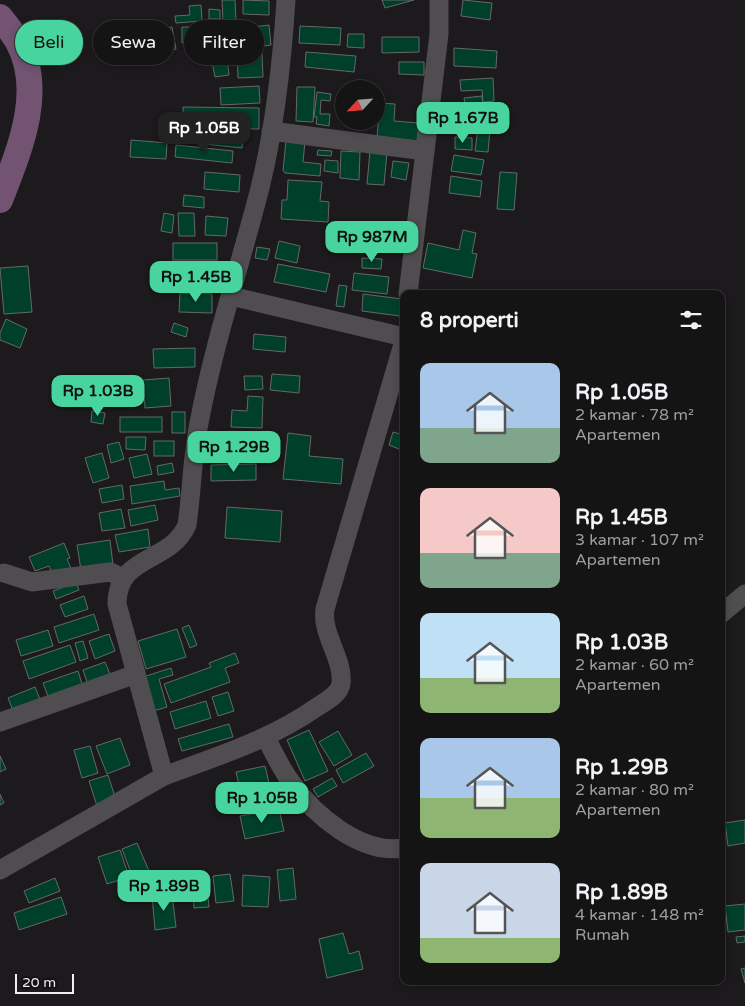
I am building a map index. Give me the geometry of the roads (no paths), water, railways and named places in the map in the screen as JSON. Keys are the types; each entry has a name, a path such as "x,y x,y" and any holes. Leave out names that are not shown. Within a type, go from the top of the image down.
{"main road":[{"path":"0,17 18,42 29,73 27,121 0,200"}],"street":[{"path":"164,776 117,604 117,593 123,578 139,564 172,545 182,536 187,525 198,424 261,186 283,48 286,0"},
{"path":"408,290 439,34 439,0"},
{"path":"271,131 425,152"},
{"path":"231,296 400,336"},
{"path":"0,870 164,776 266,738 335,695 340,688 341,682 326,624 325,609 400,355"},
{"path":"4,573 32,582 110,572 123,578"},
{"path":"725,611 745,594"},
{"path":"0,722 136,674"},
{"path":"266,738 290,781 303,798 329,822 356,839 377,848 400,848"}]}
